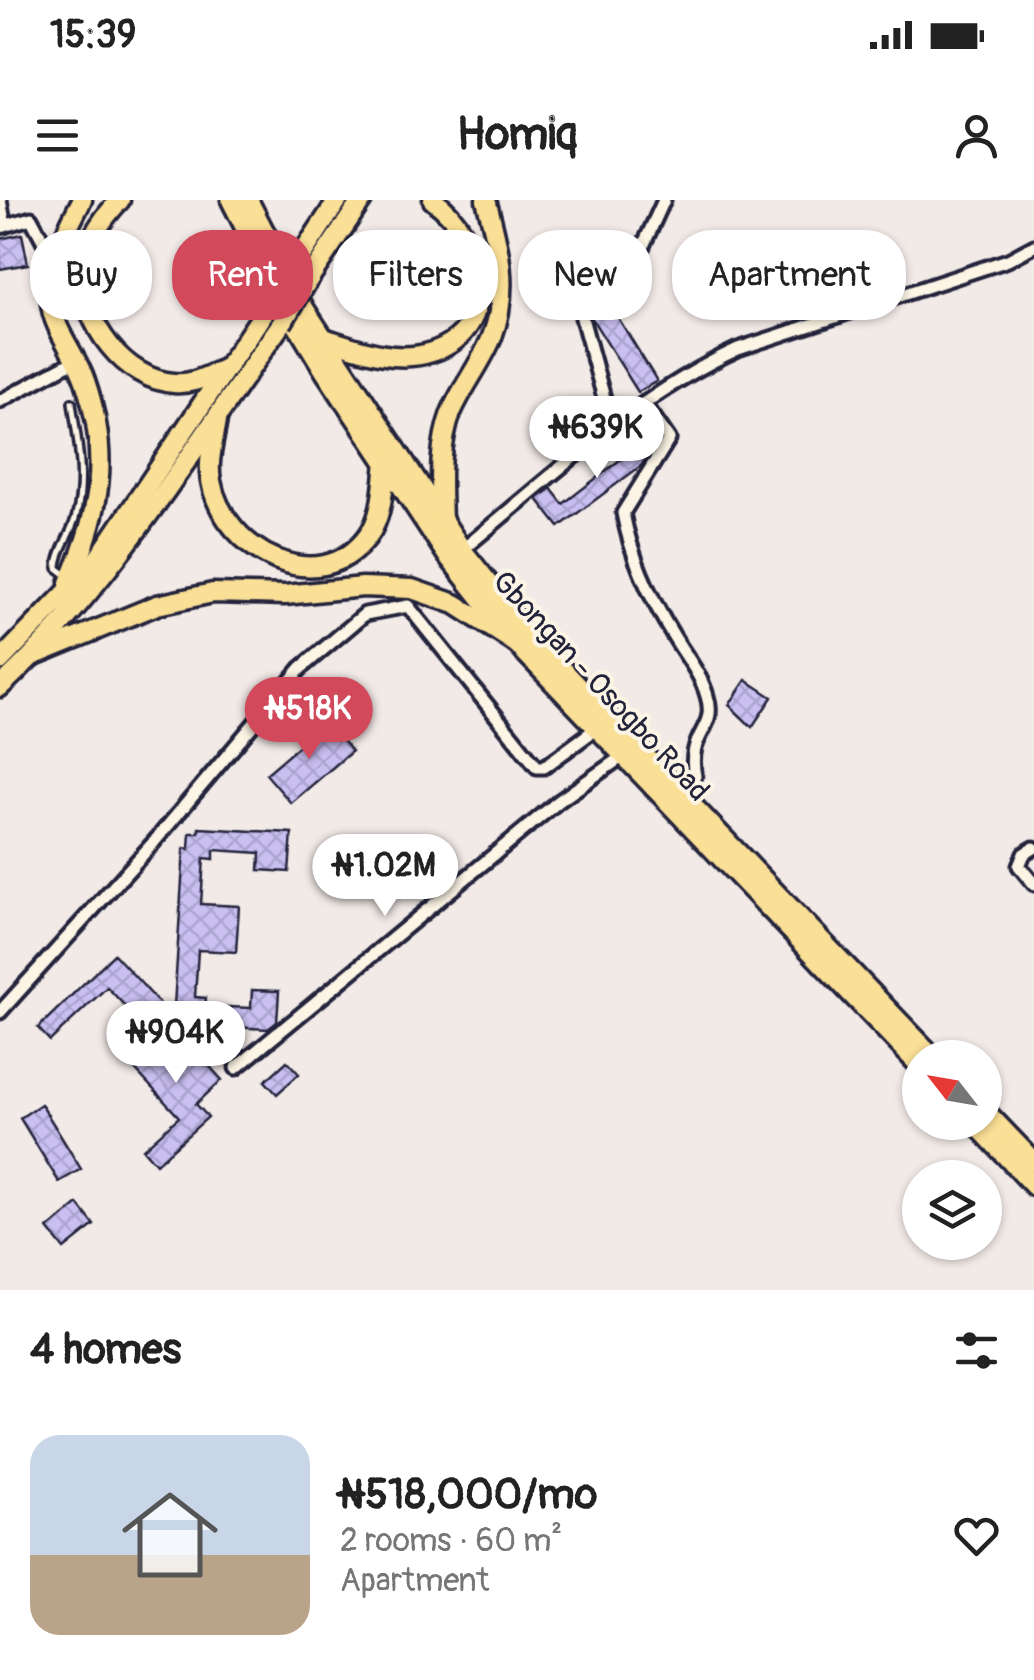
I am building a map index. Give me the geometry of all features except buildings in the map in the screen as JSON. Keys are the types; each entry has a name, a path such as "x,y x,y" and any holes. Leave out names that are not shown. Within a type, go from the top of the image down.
{"main road":[{"path":"68,230 82,200"},
{"path":"120,200 94,232 82,274 106,340 129,367 152,379 194,382 226,368"},
{"name":"Gbongan - Osogbo Road","path":"231,200 281,298 386,462 447,555 517,644 902,1047"},
{"name":"Gbongan - Osogbo Road","path":"248,200 324,338 462,550 536,642 917,1040"},
{"path":"0,660 67,587 95,563 338,200"},
{"path":"0,687 34,655 100,579 282,323 362,200"},
{"path":"324,338 367,352 400,356 432,352 467,328 478,295 476,254 467,233 433,200"},
{"path":"442,521 441,460 450,415 492,338 504,274 486,200"},
{"path":"57,320 86,381 102,476 97,513 67,587"},
{"path":"219,412 210,468 216,496 233,531 256,553 284,562 310,567 358,548 378,518 386,462"},
{"path":"34,655 156,605 213,593 285,595 363,587 412,589 455,604 517,644"},
{"path":"1002,1129 1034,1162"},
{"path":"991,1140 1034,1186"}],"street":[{"path":"0,200 2,227 31,218 37,230"},
{"path":"612,428 582,318 584,300 644,246 664,200"},
{"path":"462,550 644,403 696,368 738,348 1008,260 1034,246"},
{"path":"0,401 76,360"},
{"path":"644,403 669,439 623,514 650,591 707,696 710,716 690,754 695,776 685,795"},
{"path":"0,1012 154,842 262,710 328,642 365,614 408,606 537,767 544,767 596,728"},
{"path":"236,1068 559,801 623,756"},
{"path":"1034,848 1024,854 1019,866 1034,884"}],"lane":[{"path":"67,587 57,568 70,538 82,481 72,402"}]}
